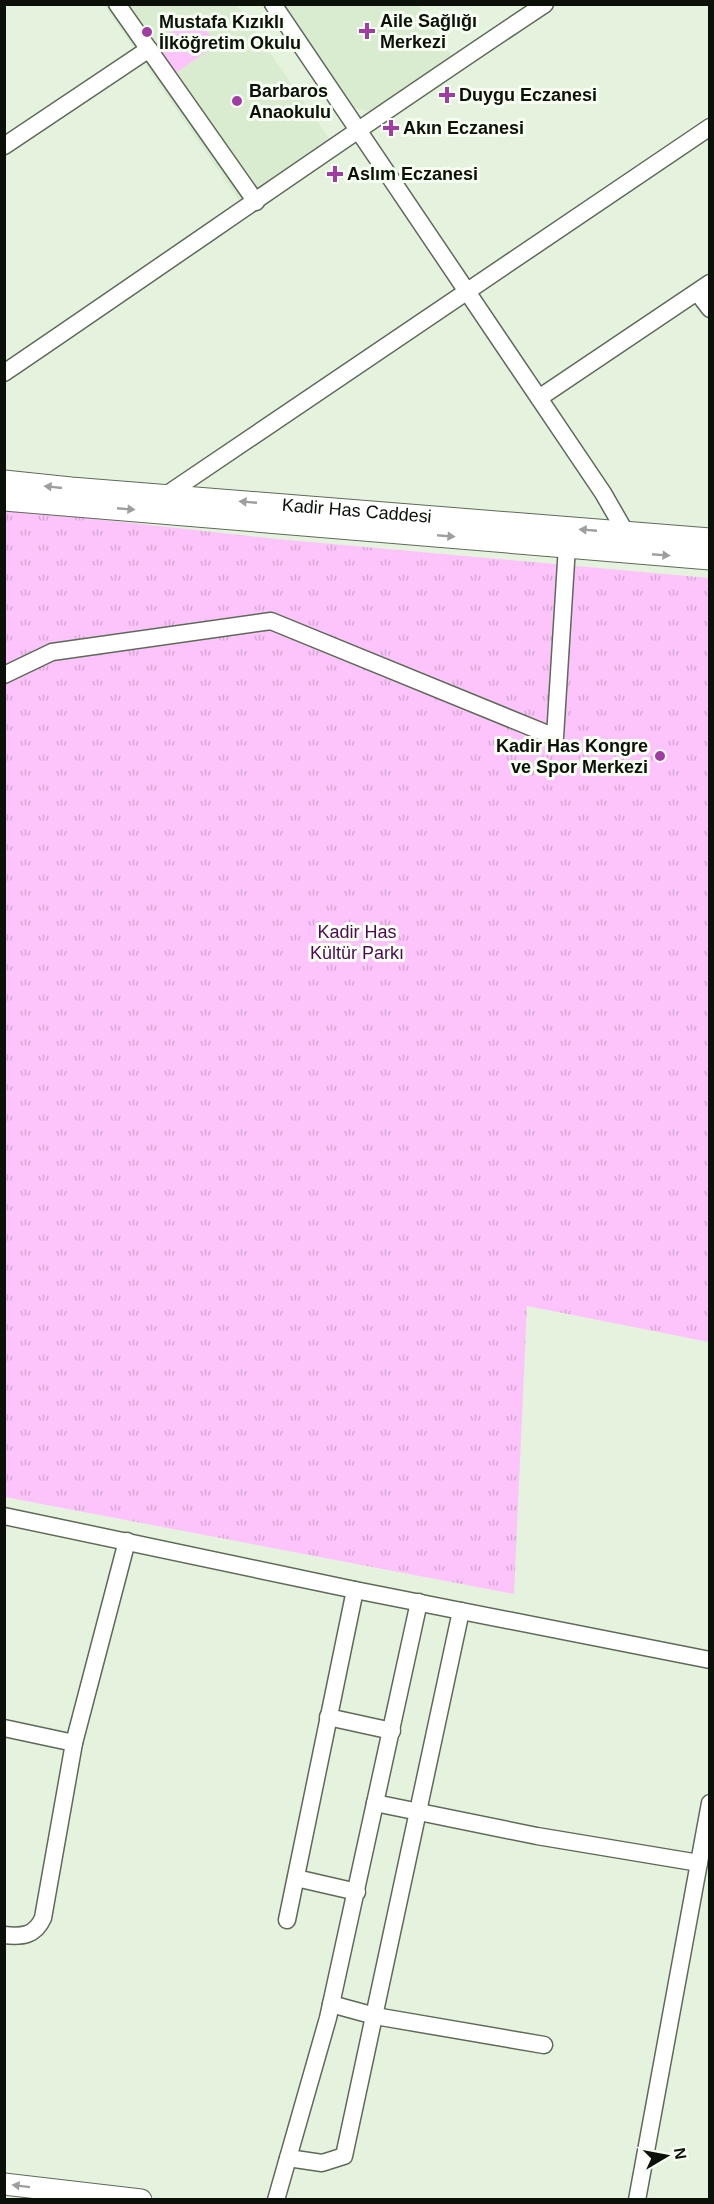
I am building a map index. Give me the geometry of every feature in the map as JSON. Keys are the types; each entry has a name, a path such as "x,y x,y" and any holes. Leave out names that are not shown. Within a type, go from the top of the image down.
{"street":[{"path":"117,4 256,202"},
{"path":"273,4 603,493 626,533"},
{"path":"4,373 256,202 357,129 545,4"},
{"path":"4,146 149,50"},
{"path":"166,495 710,127"},
{"path":"539,398 703,288 710,309"},
{"name":"Kadir Has Caddesi","path":"4,480 710,539"},
{"name":"Kadir Has Caddesi","path":"4,500 710,559"},
{"path":"4,675 52,652 271,621 555,737 567,546"},
{"path":"4,1516 355,1590 710,1660"},
{"path":"4,1935 29,1934 37,1928 43,1918 75,1743 127,1541"},
{"path":"287,1920 355,1590"},
{"path":"276,2199 331,2004 419,1602"},
{"path":"288,2158 322,2163 344,2156 461,1611"},
{"path":"328,1717 392,1731"},
{"path":"4,1728 75,1743"},
{"path":"375,1803 537,1836 699,1863"},
{"path":"637,2199 710,1803"},
{"path":"296,1878 357,1892"},
{"path":"331,2004 375,2016 544,2045"},
{"path":"4,2184 141,2199"}],"shaded area":[{"name":"Barbaros Anaokulu","path":"104,5 237,5 335,147 245,209"},
{"name":"Aile Sağlığı Merkezi","path":"280,5 418,5 453,58 373,112 348,107"}],"green space":[{"path":"196,15 216,45 167,79 147,49"},
{"name":"Kadir Has Kültür Parkı","path":"5,509 277,539 709,578 709,1342 527,1306 514,1594 5,1497"}],"place":[{"name":"Aile Sağlığı Merkezi","path":"367,31"},
{"name":"Mustafa Kızıklı İlköğretim Okulu","path":"147,32"},
{"name":"Duygu Eczanesi","path":"447,95"},
{"name":"Barbaros Anaokulu","path":"237,101"},
{"name":"Akın Eczanesi","path":"391,128"},
{"name":"Aslım Eczanesi","path":"335,174"},
{"name":"Kadir Has Kongre ve Spor Merkezi","path":"660,756"}]}
